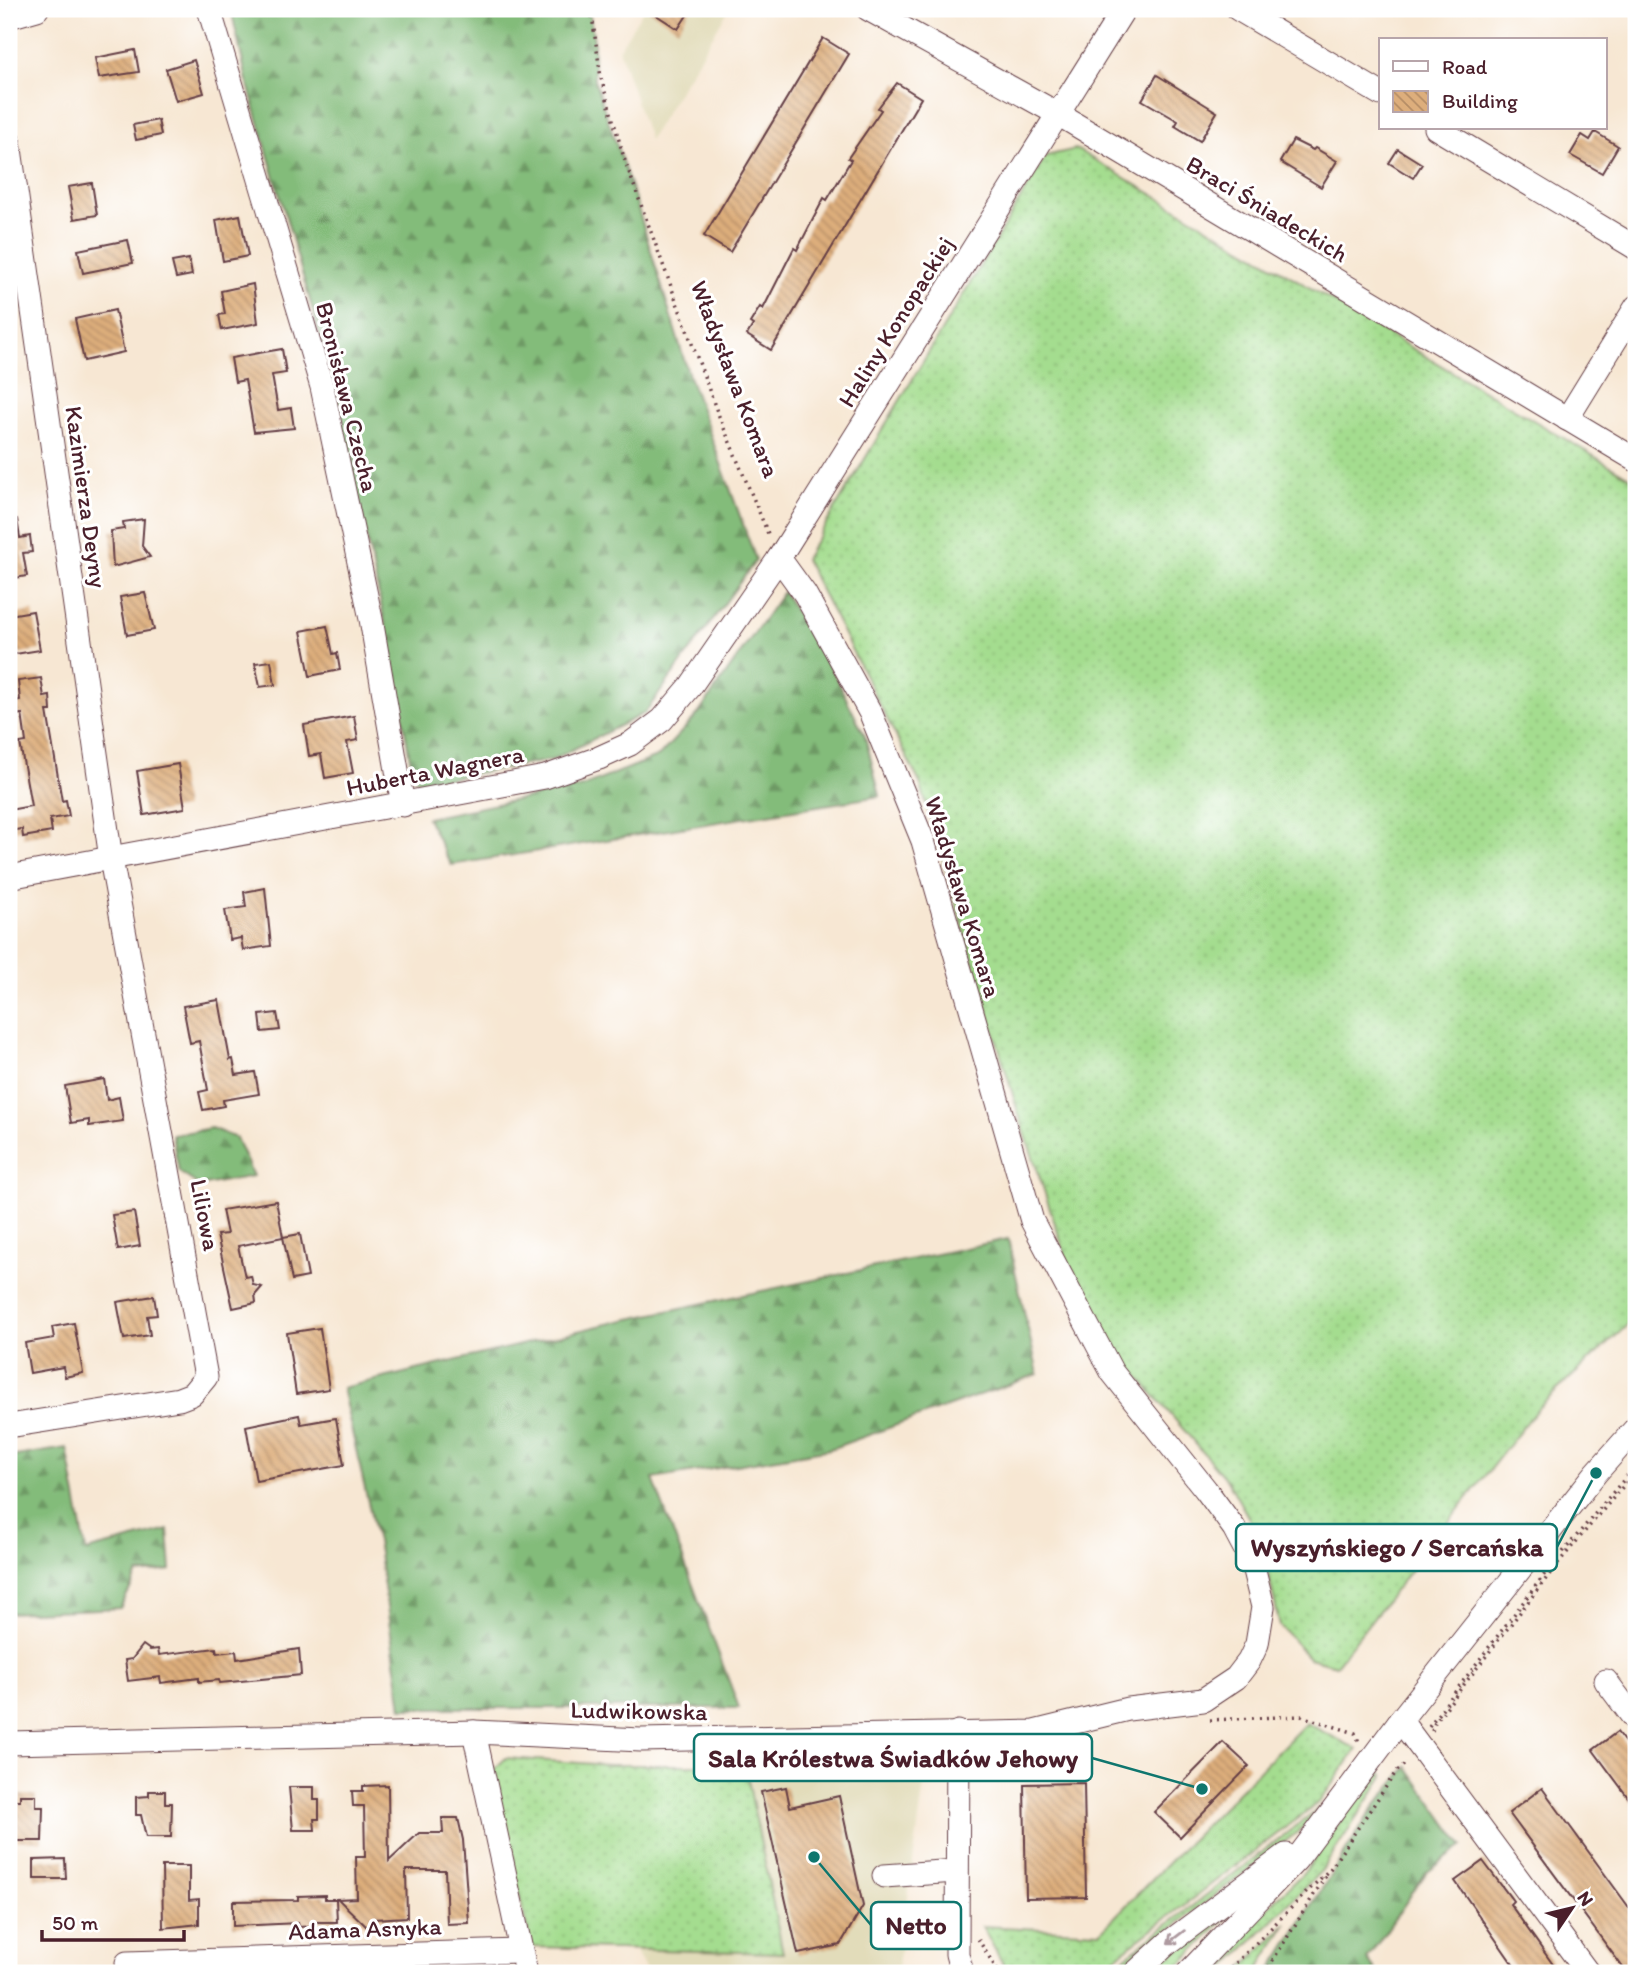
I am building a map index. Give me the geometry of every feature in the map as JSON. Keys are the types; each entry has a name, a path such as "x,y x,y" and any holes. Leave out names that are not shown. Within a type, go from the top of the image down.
{"street":[{"path":"9,17 37,9"},
{"name":"Bronisława Czecha","path":"209,9 322,387 371,619 403,805"},
{"name":"Braci Śniadeckich","path":"868,9 1058,114 1636,460"},
{"name":"Haliny Konopackiej","path":"779,558 1124,9"},
{"path":"1238,9 1379,93"},
{"path":"1439,130 1636,248"},
{"name":"Kazimierza Deyny","path":"9,142 111,859"},
{"path":"1567,419 1636,307"},
{"name":"Huberta Wagnera","path":"9,877 403,805 545,777 572,769 630,744 674,708 779,558"},
{"name":"Władysława Komara","path":"779,558 805,594 870,713 923,841 1032,1221 1111,1372 1213,1499 1234,1528 1252,1562 1263,1607 1257,1644 1249,1661"},
{"name":"Liliowa","path":"9,1426 179,1399 192,1394 206,1377 111,859"},
{"path":"1188,1973 1296,1860 1399,1722 1596,1473 1636,1428"},
{"name":"Ludwikowska","path":"9,1743 474,1732 641,1740 1042,1731 1128,1709 1191,1703 1223,1689 1249,1661"},
{"path":"1606,1681 1636,1721"},
{"path":"1399,1722 1588,1973"},
{"path":"474,1732 523,1962"},
{"path":"958,1732 957,1954 962,1973"},
{"path":"1135,1973 1168,1943 1299,1845 1330,1815"},
{"path":"884,1876 956,1871"},
{"path":"957,1930 977,1973"},
{"name":"Adama Asnyka","path":"127,1962 523,1962"}],"path":[{"name":"Władysława Komara","path":"591,9 601,78 625,161 716,409 779,558"},
{"path":"1424,1738 1432,1718 1636,1465"},
{"path":"1432,1733 1436,1722 1624,1480 1636,1471"},
{"path":"1624,1480 1636,1480"},
{"path":"1205,1720 1301,1716 1355,1733 1362,1750"},
{"path":"1265,1973 1330,1869 1396,1772 1415,1755"},
{"path":"1226,1973 1330,1869"}],"shaded area":[{"path":"644,9 729,9 649,140 619,49"},
{"path":"911,1760 925,1778 897,1973 648,1973 635,1950 782,1953 745,1765"}],"green space":[{"path":"231,9 589,9 594,42 594,79 636,202 689,376 756,560 645,713 552,760 422,783 413,777 392,655 331,374 247,81"},
{"path":"1076,149 1636,481 1636,1317 1539,1407 1336,1665 1309,1658 1280,1626 1261,1540 1229,1483 1120,1355 1073,1278 1018,1112 920,783 805,559 1046,156"},
{"path":"783,592 832,670 865,736 880,796 451,865 427,818 582,787 659,756 699,713"},
{"path":"211,1128 236,1138 253,1176 200,1186 179,1172 172,1135"},
{"path":"1008,1239 1038,1374 830,1449 653,1479 739,1708 402,1708 378,1546 342,1388 615,1322"},
{"path":"67,1448 86,1551 168,1530 171,1570 138,1574 120,1608 9,1613 9,1457"},
{"path":"1306,1723 1357,1749 1320,1801 1095,1973 1008,1973 982,1926 1100,1932"},
{"path":"506,1758 609,1765 745,1765 783,1953 531,1947 492,1771"},
{"path":"1407,1767 1463,1846 1426,1873 1367,1959 1377,1973 1269,1973 1371,1811"},
{"path":"1377,1768 1384,1776 1322,1870 1220,1973 1202,1973 1308,1868"},
{"path":"1323,1805 1304,1827 1146,1948 1121,1973 1105,1973"},
{"path":"1245,1899 1172,1973 1152,1973 1167,1957"},
{"path":"1287,1923 1256,1973 1237,1973"}],"building":[{"path":"647,9 691,9 678,29"},
{"path":"823,38 849,54 730,252 704,236"},
{"path":"135,50 139,72 99,78 95,58"},
{"path":"194,60 204,93 176,101 166,69"},
{"path":"1157,75 1217,112 1200,141 1175,126 1178,121 1142,100"},
{"path":"897,83 921,98 771,350 747,335 753,325 750,323 760,307 763,309 794,248 797,250 824,198 827,200 851,160 848,158 881,110 878,108"},
{"path":"158,120 161,135 136,140 133,125"},
{"path":"1595,132 1618,146 1602,173 1570,155 1582,135 1590,140"},
{"path":"1293,140 1313,150 1315,148 1337,161 1321,187 1280,162"},
{"path":"1398,149 1422,164 1413,178 1389,163"},
{"path":"92,183 97,215 74,219 68,187"},
{"path":"240,215 248,256 223,261 216,220"},
{"path":"128,240 133,263 83,273 78,250"},
{"path":"189,259 192,275 176,278 172,262"},
{"path":"253,284 258,323 222,330 219,315 225,314 221,291"},
{"path":"115,310 124,352 84,361 75,319"},
{"path":"282,349 286,373 272,375 278,410 291,408 294,428 254,432 245,380 235,382 231,358"},
{"path":"17,519 20,538 30,536 32,552 23,553 27,576 9,579 9,520"},
{"path":"144,519 142,546 150,557 113,567 111,531 124,529 123,522"},
{"path":"145,593 154,630 127,635 120,597"},
{"path":"33,611 40,650 9,655 9,615"},
{"path":"327,626 333,654 337,653 340,670 310,676 301,631"},
{"path":"271,661 275,685 260,687 255,663"},
{"path":"41,678 44,697 50,696 51,711 47,711 62,801 66,800 69,816 50,819 52,832 23,837 22,829 9,831 9,810 31,806 20,743 26,742 22,714 9,716 9,702 20,700 18,681"},
{"path":"354,716 358,740 347,742 353,773 325,778 321,754 309,756 304,725"},
{"path":"178,764 185,808 144,815 137,771"},
{"path":"265,888 271,946 243,950 241,938 230,940 225,910 246,907 244,892"},
{"path":"219,1000 230,1060 233,1059 236,1075 255,1072 259,1094 223,1100 224,1106 203,1110 199,1092 208,1090 199,1041 190,1043 183,1006"},
{"path":"277,1013 280,1030 262,1032 260,1015"},
{"path":"104,1079 107,1100 119,1097 123,1121 89,1126 89,1120 71,1123 65,1086"},
{"path":"276,1201 283,1237 238,1246 245,1277 251,1276 253,1285 262,1287 255,1295 256,1303 233,1308 217,1235 227,1234 222,1210"},
{"path":"134,1212 140,1246 118,1250 112,1215"},
{"path":"300,1234 308,1277 292,1280 283,1237"},
{"path":"154,1296 157,1315 147,1316 150,1335 124,1339 117,1302"},
{"path":"74,1323 83,1373 65,1377 63,1367 30,1373 25,1343 54,1338 52,1327"},
{"path":"320,1328 329,1389 296,1394 287,1333"},
{"path":"299,1415 301,1424 336,1418 344,1465 256,1481 246,1426"},
{"path":"143,1645 150,1650 158,1649 159,1655 216,1648 217,1653 236,1651 237,1659 299,1649 301,1675 220,1683 219,1680 199,1682 199,1678 161,1683 160,1677 128,1681 125,1660 132,1659"},
{"path":"1617,1732 1627,1745 1631,1743 1636,1751 1636,1808 1593,1750"},
{"path":"1223,1742 1249,1766 1180,1837 1154,1812"},
{"path":"1084,1783 1086,1897 1026,1898 1024,1784"},
{"path":"388,1785 389,1861 419,1833 443,1833 442,1818 458,1818 463,1840 469,1923 447,1924 445,1870 406,1870 407,1917 374,1919 367,1927 338,1899 357,1898 356,1857 365,1857 364,1806 353,1806 352,1791 363,1791 363,1786"},
{"path":"289,1787 314,1787 314,1800 319,1800 319,1819 314,1819 315,1830 293,1830"},
{"path":"786,1787 790,1807 839,1796 863,1906 840,1945 798,1954 761,1792"},
{"path":"1542,1788 1636,1917 1636,1973 1627,1973 1509,1813"},
{"path":"149,1791 165,1791 165,1803 172,1803 171,1837 146,1837 141,1815 136,1815 136,1797 149,1796"},
{"path":"20,1795 36,1795 36,1807 43,1807 42,1841 16,1841 12,1819 9,1819 9,1800 20,1800"},
{"path":"65,1859 66,1879 34,1879 34,1860"},
{"path":"1483,1861 1513,1901 1510,1904 1559,1973 1519,1973 1455,1881"},
{"path":"162,1866 189,1866 189,1900 199,1899 199,1924 163,1928"},
{"path":"325,1895 325,1899 336,1899 337,1922 314,1922 314,1926 299,1927 298,1923 233,1926 233,1901 298,1900 298,1896"}],"place":[{"name":"Wyszyńskiego / Sercańska","path":"1596,1473"},
{"name":"Sala Królestwa Świadków Jehowy","path":"1202,1789"},
{"name":"Netto","path":"814,1857"}]}
